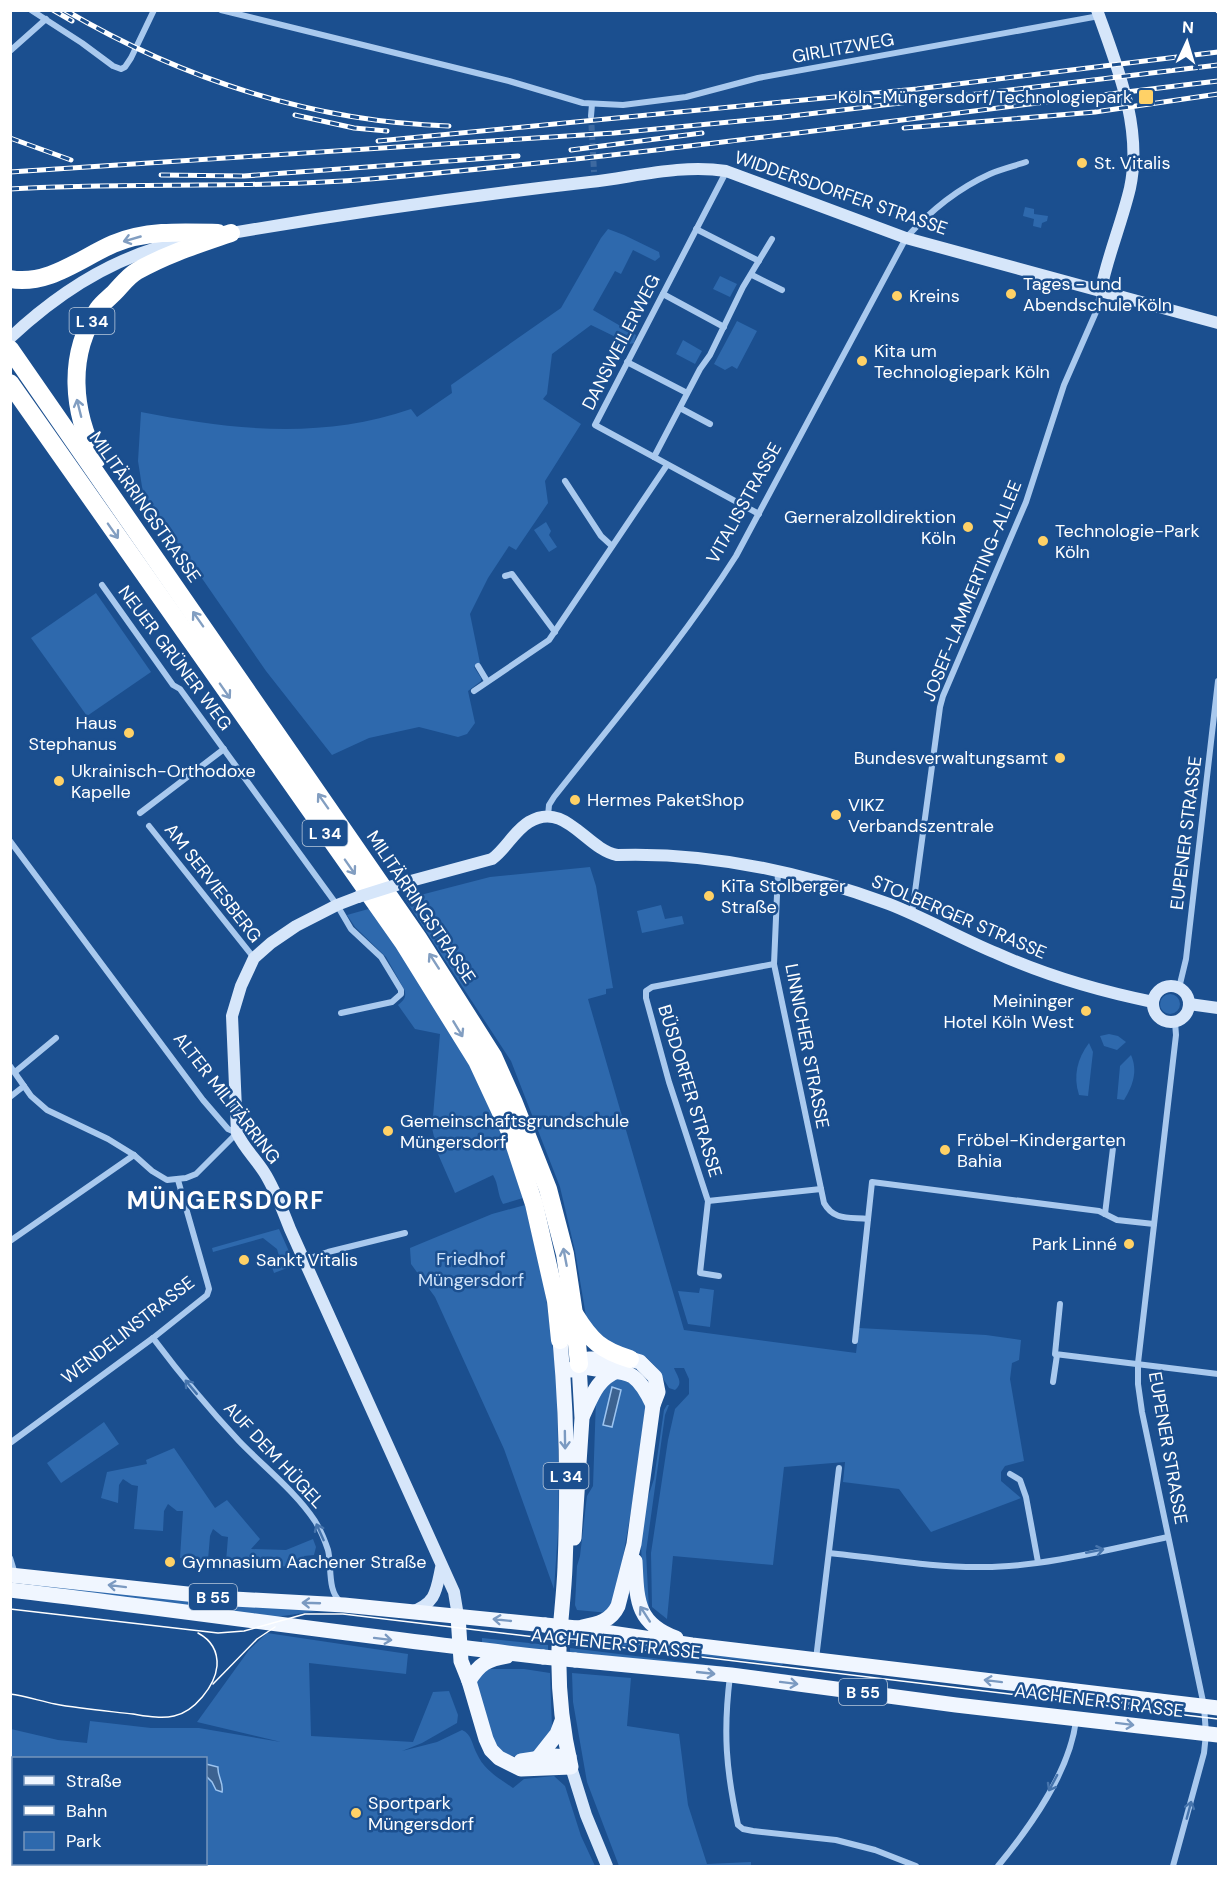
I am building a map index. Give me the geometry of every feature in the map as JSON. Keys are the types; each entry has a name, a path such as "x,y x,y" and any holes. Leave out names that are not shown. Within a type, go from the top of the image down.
{"highway":[{"name":"L 34","path":"10,279 48,276 113,244 143,235 179,232 231,233"},
{"name":"L 34","path":"103,484 98,460 88,442 76,398 76,370 79,354 98,309 134,272 172,254 231,233"},
{"name":"MILITÄRRINGSTRASSE","path":"10,349 418,938 493,1056 548,1189 565,1254 579,1364"},
{"name":"MILITÄRRINGSTRASSE","path":"10,383 403,942 477,1061 511,1134 534,1204 554,1291 560,1340"},
{"path":"574,1314 599,1347 624,1365"}],"main road":[{"path":"560,1340 569,1359 579,1364"},
{"name":"MILITÄRRINGSTRASSE","path":"560,1340 564,1382 566,1462 565,1570 559,1650 562,1721 570,1762"},
{"path":"564,1382 579,1364 592,1359 624,1365"},
{"path":"576,1628 599,1623 614,1614 622,1594 634,1544 653,1405 658,1392 656,1377 640,1362 624,1365 601,1381 582,1418"},
{"name":"MILITÄRRINGSTRASSE","path":"565,1570 574,1538 582,1418 579,1364"},
{"path":"634,1544 638,1601 643,1615 655,1627 692,1645"},
{"name":"AACHENER STRASSE","path":"12,1580 234,1599 344,1605 576,1628 692,1645 1211,1707"},
{"name":"AACHENER STRASSE","path":"12,1580 38,1593 233,1617 357,1636 730,1675 1214,1734"},
{"path":"458,1616 461,1661 491,1750 499,1758 521,1768 570,1762"},
{"name":"B 55","path":"469,1682 475,1671 487,1660 510,1655 525,1655"},
{"path":"538,1758 557,1734 562,1721"},
{"path":"1214,1734 1218,1721"},
{"path":"514,1764 522,1760 554,1756 570,1762"}],"street":[{"path":"31,10 113,66 121,69 131,58 154,10"},
{"name":"GIRLITZWEG","path":"221,10 509,81 592,104 623,105 686,97 758,78 1098,13"},
{"path":"1098,13 1127,101 1133,161 1128,193 1101,289"},
{"path":"10,51 46,19"},
{"path":"591,116 592,104"},
{"name":"VITALISSTRASSE","path":"548,816 549,805 554,797 713,591 759,514 906,238 926,218 958,193 992,173 1026,162"},
{"name":"WIDDERSDORFER STRASSE","path":"231,233 594,177 710,169 726,171 906,238 1101,289 1218,323"},
{"name":"DANSWEILERWEG","path":"726,171 595,425 759,514"},
{"path":"696,229 759,261"},
{"name":"L 34","path":"10,338 69,290 106,267 178,242 231,233"},
{"path":"654,457 700,369 710,355 743,287 772,238"},
{"path":"752,275 782,290"},
{"name":"JOSEF-LAMMERTING-ALLEE","path":"912,914 943,696 1026,502 1067,379 1096,312 1101,289"},
{"path":"663,294 724,327"},
{"path":"627,362 687,393"},
{"path":"680,408 710,424"},
{"path":"474,691 541,647 555,632 668,465"},
{"path":"565,481 601,536 612,546"},
{"path":"505,576 512,574 555,632"},
{"name":"NEUER GRÜNER WEG","path":"102,585 173,685 180,689 337,905"},
{"path":"478,666 487,681"},
{"name":"EUPENER STRASSE","path":"1179,988 1186,958 1218,681"},
{"name":"NEUER GRÜNER WEG","path":"140,813 224,749"},
{"path":"10,1066 31,1096 47,1110 134,1155 152,1171 167,1180 178,1180 196,1174 237,1133 232,1016 241,986 254,958 296,926 337,905 396,885 493,858 528,822 548,816"},
{"name":"STOLBERGER STRASSE","path":"548,816 562,819 607,853 684,856 778,871 870,897 997,954 1069,982 1153,1002"},
{"name":"AM SERVIESBERG","path":"149,826 254,958"},
{"name":"ALTER MILITÄRRING","path":"10,841 203,1100 228,1129 237,1133 242,1145 270,1182 441,1568 454,1592 458,1616"},
{"name":"LINNICHER STRASSE","path":"778,871 774,964 824,1203 836,1216 868,1219"},
{"path":"337,905 351,929 381,957 401,990 392,1002 341,1013"},
{"name":"BÜSDORFER STRASSE","path":"708,1201 669,1082 646,991 652,987 774,964"},
{"path":"1166,987 1179,988 1184,992 1190,1004 1185,1017 1176,1022 1163,1021 1158,1018 1153,1009 1153,1002 1159,990 1166,987"},
{"path":"1190,1004 1218,1008"},
{"name":"EUPENER STRASSE","path":"1173,1866 1202,1760 1214,1734 1211,1707 1168,1537 1138,1384 1138,1363 1176,1022"},
{"path":"15,1072 56,1038"},
{"path":"10,1097 24,1086"},
{"path":"1106,1214 1113,1148"},
{"path":"10,1241 134,1155"},
{"name":"WENDELINSTRASSE","path":"10,1443 153,1338 207,1295 208,1284 178,1180"},
{"path":"855,1341 872,1182 1070,1206 1099,1211 1117,1220 1154,1224"},
{"path":"719,1276 700,1273 703,1265 708,1201 821,1189"},
{"path":"304,1260 405,1233"},
{"path":"1053,1382 1060,1304"},
{"name":"AUF DEM HÜGEL","path":"153,1338 195,1392 238,1440 306,1508 316,1522 327,1548 336,1599 344,1605"},
{"path":"1057,1355 1218,1374"},
{"path":"816,1659 839,1468"},
{"path":"1010,1474 1020,1480 1023,1488 1038,1562"},
{"path":"829,1553 982,1568 1038,1562 1168,1537"},
{"path":"10,1558 12,1580"},
{"path":"411,1612 433,1599 441,1568"},
{"path":"730,1675 725,1752 738,1825 743,1829 753,1831 836,1840 875,1850 916,1866"},
{"path":"998,1866 1024,1832 1060,1770 1073,1740 1076,1718"},
{"name":"MILITÄRRINGSTRASSE","path":"570,1762 586,1815 607,1866"}],"green space":[{"path":"1025,207 1034,209 1034,214 1048,216 1041,228 1033,226 1034,219 1023,216"},
{"path":"608,229 659,252 660,257 655,261 633,250 621,274 615,271 593,310 636,335 634,343 630,344 591,325 552,354 547,394 543,399 581,424 545,481 548,503 516,550 509,546 488,578 470,614 480,663 474,667 481,678 481,681 468,691 475,723 467,734 458,737 419,727 369,738 332,755 266,671 143,493 138,461 141,412 209,423 276,429 343,425 377,419 411,409 417,417 452,393 451,385 561,308"},
{"path":"720,276 737,284 730,297 713,289"},
{"path":"737,321 757,331 737,369 732,366 725,370 714,364"},
{"path":"683,340 702,351 695,364 676,354"},
{"path":"546,522 551,531 549,535 557,547 549,552 534,530"},
{"path":"96,593 151,672 87,716 31,638"},
{"path":"590,867 596,886 613,988 606,989 606,994 588,999 684,1330 856,1353 859,1328 986,1335 1021,1340 1019,1360 1012,1363 1010,1379 1024,1461 1005,1466 1001,1472 1001,1481 1021,1498 931,1532 899,1489 843,1482 845,1462 784,1467 773,1565 673,1556 667,1619 652,1607 651,1553 668,1440 675,1409 689,1394 689,1379 684,1368 674,1368 679,1385 675,1390 669,1388 656,1367 646,1357 615,1348 587,1322 575,1251 560,1187 511,1061 405,899 490,877"},
{"path":"661,905 665,919 682,916 684,924 642,933 637,911"},
{"path":"372,908 472,1067 500,1128 523,1198 503,1204 493,1175 455,1193 438,1154 432,1128 440,1034 415,1029 398,1005 402,1002 405,992 386,957 355,927 347,915"},
{"path":"1166,994 1174,994 1180,1000 1180,1008 1174,1014 1166,1014 1160,1008 1160,1000"},
{"path":"1109,1034 1118,1036 1126,1042 1117,1050 1104,1046 1100,1036"},
{"path":"1089,1043 1093,1052 1088,1096 1079,1095 1076,1074 1079,1061"},
{"path":"1131,1055 1134,1067 1132,1083 1124,1100 1117,1099 1120,1066"},
{"name":"Friedhof Müngersdorf","path":"525,1205 545,1290 557,1379 559,1517 554,1589 504,1449 435,1297 411,1264 410,1248 492,1214"},
{"path":"279,1229 295,1265 274,1273 271,1264 279,1256 277,1249 263,1238 213,1252 212,1248"},
{"path":"700,1288 714,1290 710,1327 688,1324 678,1291 699,1293"},
{"path":"607,1379 631,1379 646,1404 616,1598 609,1613 577,1610 575,1605 577,1566 587,1496 593,1486 596,1399"},
{"path":"669,1405 665,1415 646,1552 649,1610 643,1604 641,1543 645,1506 654,1479 664,1410"},
{"path":"104,1422 119,1444 61,1483 47,1463"},
{"path":"174,1448 215,1508 227,1500 260,1539 251,1549 286,1550 313,1539 316,1547 314,1555 304,1556 306,1566 226,1562 228,1537 222,1536 213,1529 210,1536 208,1560 180,1558 183,1511 177,1511 168,1504 164,1511 163,1531 134,1529 138,1486 123,1479 119,1485 118,1503 101,1498 107,1472 147,1464 146,1460"},
{"path":"31,1584 317,1611 276,1617 37,1587"},
{"name":"Sportpark Müngersdorf","path":"267,1633 408,1654 406,1674 309,1663 311,1736 413,1742 433,1692 449,1691 458,1715 457,1723 422,1743 402,1751 437,1742 462,1730 470,1737 484,1765 513,1788 524,1779 554,1776 565,1786 581,1836 595,1866 11,1866 11,1729 58,1740 87,1743 90,1721 151,1728 199,1728 281,1742 197,1722 249,1650"},
{"path":"571,1635 782,1663 783,1665 570,1640"},
{"path":"482,1638 548,1645 548,1650 482,1643"},
{"path":"570,1648 791,1675 570,1652"},
{"path":"482,1669 524,1669 550,1673 552,1728 540,1751 518,1757 505,1754 496,1747 475,1687"},
{"path":"572,1673 631,1678 627,1726 679,1734 688,1805 707,1864 751,1862 751,1866 619,1866 587,1782 573,1702"}],"shaded area":[{"path":"612,1387 621,1390 612,1427 603,1425"},
{"path":"207,1764 218,1767 222,1792 216,1790 207,1777"}],"tunnel":[{"path":"591,116 594,172"}],"tram line":[{"path":"10,1609 218,1633 244,1631 305,1614 343,1614 1218,1719"},
{"path":"213,1684 257,1639 275,1627"},
{"path":"10,1694 84,1709 154,1717 182,1714 196,1704 208,1690 217,1666 215,1650 210,1642 198,1633"}],"railway":[{"path":"53,10 72,21"},
{"path":"65,10 155,57 250,92 299,106 348,116 398,123 449,126"},
{"path":"378,141 917,89 1218,52"},
{"path":"10,172 614,133 783,117 1218,65"},
{"path":"10,189 280,184 370,179 689,146 1218,81"},
{"path":"904,128 1095,112 1218,94"},
{"path":"295,115 354,128 387,131"},
{"path":"571,150 702,133"},
{"path":"10,138 71,160"},
{"path":"161,175 244,176 518,156"}],"place":[{"name":"Köln-Müngersdorf/Technologiepark","path":"1146,97"},
{"name":"St. Vitalis","path":"1082,163"},
{"name":"Tages - und Abendschule Köln","path":"1011,294"},
{"name":"Kreins","path":"897,296"},
{"name":"Kita um Technologiepark Köln","path":"862,361"},
{"name":"Gerneralzolldirektion Köln","path":"968,527"},
{"name":"Technologie-Park Köln","path":"1043,541"},
{"name":"Haus Stephanus","path":"129,733"},
{"name":"Bundesverwaltungsamt","path":"1060,758"},
{"name":"Ukrainisch-Orthodoxe Kapelle","path":"59,781"},
{"name":"Hermes PaketShop","path":"575,800"},
{"name":"VIKZ Verbandszentrale","path":"836,815"},
{"name":"KiTa Stolberger Straße","path":"709,896"},
{"name":"Meininger Hotel Köln West","path":"1086,1011"},
{"name":"Gemeinschaftsgrundschule Müngersdorf","path":"388,1131"},
{"name":"Fröbel-Kindergarten Bahia","path":"945,1150"},
{"name":"Park Linné","path":"1129,1244"},
{"name":"Sankt Vitalis","path":"244,1260"},
{"name":"Gymnasium Aachener Straße","path":"170,1562"},
{"name":"Sportpark Müngersdorf","path":"356,1813"}],"district":[{"name":"MÜNGERSDORF","path":"226,1201"}]}
